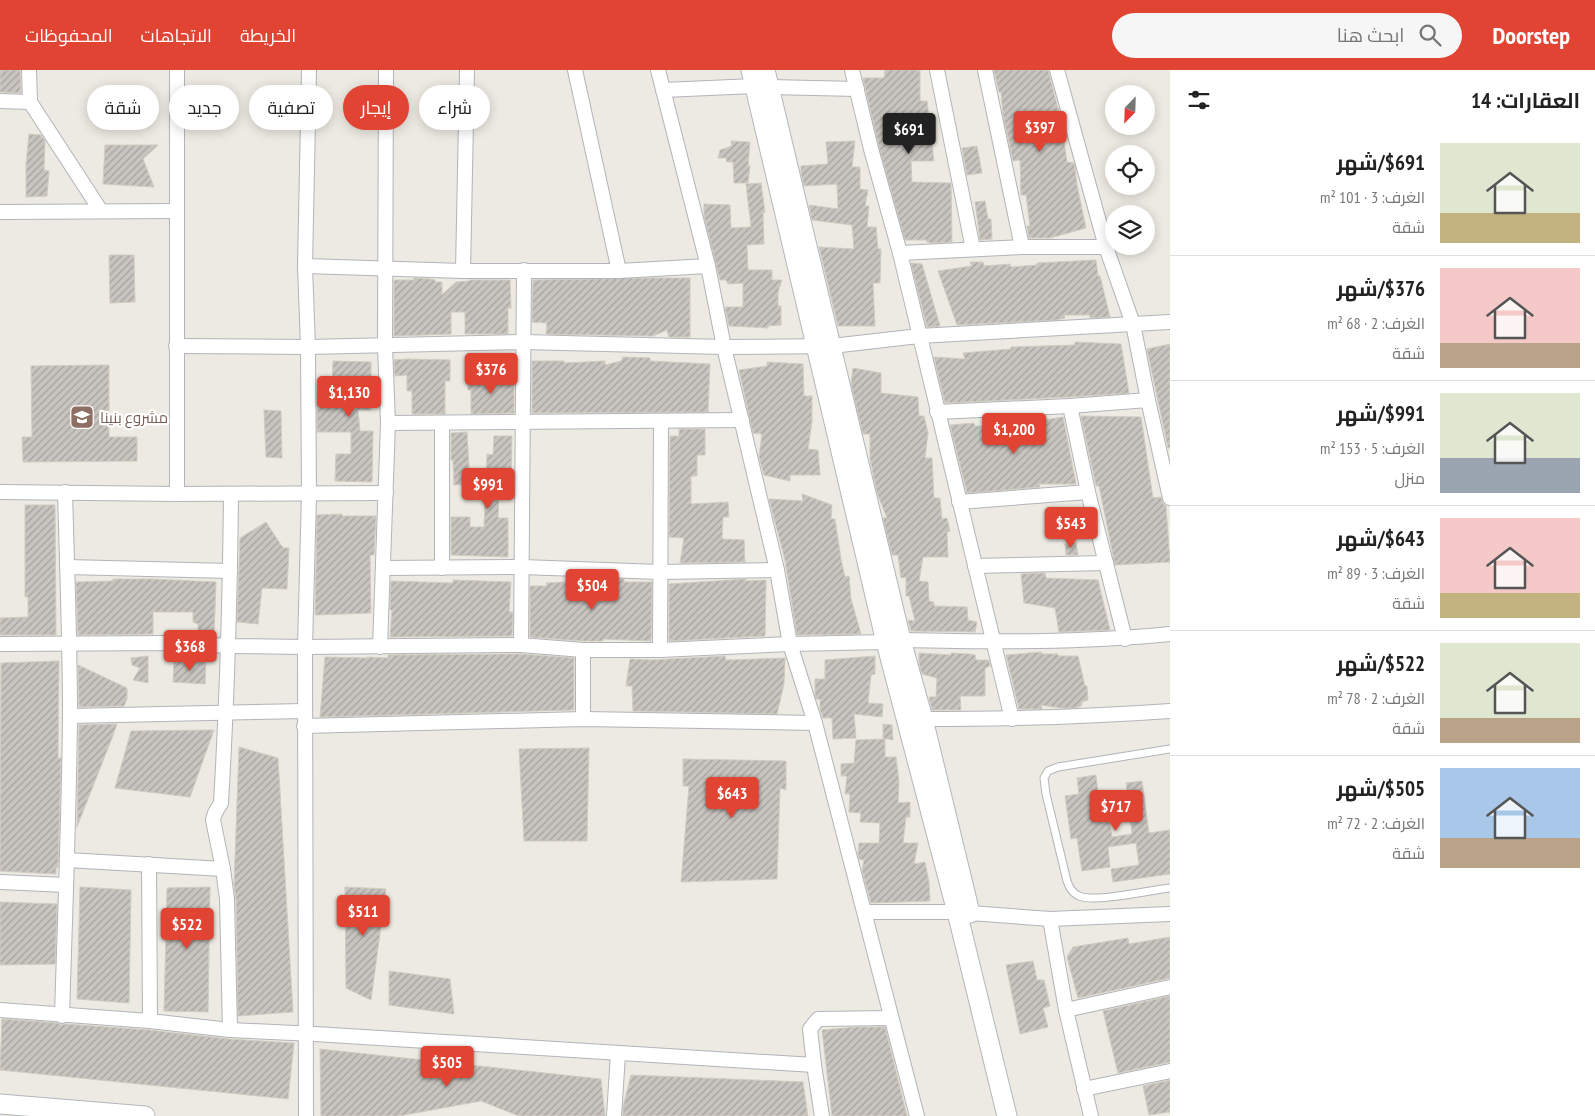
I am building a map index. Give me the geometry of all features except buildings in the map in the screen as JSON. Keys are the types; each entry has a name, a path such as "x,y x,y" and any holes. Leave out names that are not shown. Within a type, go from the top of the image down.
{"street":[{"path":"29,70 30,102 101,212"},
{"path":"177,70 177,494"},
{"path":"306,1116 304,647 309,494 308,348 305,266 309,70"},
{"path":"380,647 388,423 385,346 386,70"},
{"path":"463,271 467,70"},
{"path":"575,70 619,271"},
{"path":"658,70 708,266 724,347 777,570 790,644 815,723 917,1116"},
{"path":"852,70 871,149 900,253 1012,719"},
{"path":"937,70 973,249"},
{"path":"986,70 1022,248"},
{"path":"1057,70 1105,243"},
{"path":"664,90 760,78 856,89"},
{"path":"760,78 893,641 1019,1116"},
{"path":"0,101 30,102"},
{"path":"0,212 177,211"},
{"path":"900,253 973,249 1105,247"},
{"path":"1109,255 1133,324 1148,400 1167,471 1170,498"},
{"path":"305,266 463,271 619,271 708,266"},
{"path":"521,645 524,270"},
{"path":"176,346 308,348 523,342 724,347 824,346 919,336 1170,322"},
{"path":"937,412 1070,406 1148,400"},
{"path":"1070,406 1088,492 1124,639"},
{"path":"388,423 742,420"},
{"path":"660,650 661,421"},
{"path":"442,423 442,568"},
{"path":"0,492 177,494 386,493"},
{"path":"62,1016 70,716 64,492"},
{"path":"959,502 1088,492"},
{"path":"230,1030 227,900 213,820 221,803 227,712 231,494"},
{"path":"975,566 1106,563"},
{"path":"67,567 230,571"},
{"path":"384,568 522,567 660,572 777,570"},
{"path":"0,644 69,642 173,643 304,647 521,645 583,650 660,650 893,641 994,642 1124,639 1170,634"},
{"path":"893,641 922,720 1007,1116"},
{"path":"583,650 583,719"},
{"path":"70,716 305,711"},
{"path":"922,720 1012,719 1170,711"},
{"path":"304,726 583,719 815,723"},
{"path":"67,860 223,869"},
{"path":"149,864 150,1021"},
{"path":"0,882 66,885"},
{"path":"865,912 964,913 1050,919 1170,914"},
{"path":"1050,919 1066,1010 1091,1116"},
{"path":"1066,1010 1170,987"},
{"path":"0,1010 150,1021 230,1030 814,1065"},
{"path":"822,1116 810,1029 818,1020 891,1018"},
{"path":"614,1116 618,1054"},
{"path":"1084,1089 1170,1071"},
{"path":"0,1104 32,1111 144,1116"}],"lane":[{"path":"1170,750 1058,767 1048,771 1044,778 1046,794 1070,890 1079,896 1092,898 1170,888"}],"place":[{"name":"مشروع بنينا","path":"82,417"}]}
